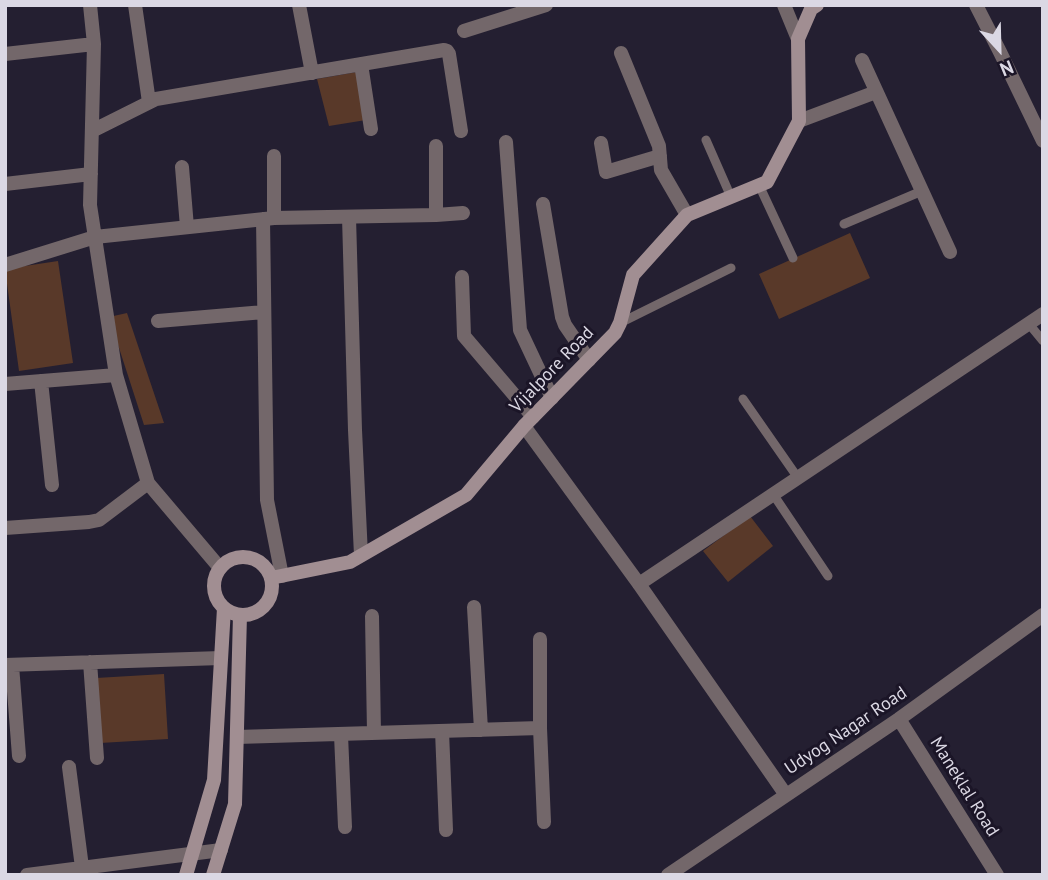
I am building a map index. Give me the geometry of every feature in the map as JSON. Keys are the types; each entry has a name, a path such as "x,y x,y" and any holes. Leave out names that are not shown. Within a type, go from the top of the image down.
{"main road":[{"name":"Vijalpore Road","path":"277,577 350,562 466,495 528,422 615,333 633,275 687,215 767,182 799,121 798,39 811,9 817,5"},
{"path":"244,557 261,563 277,577 265,604 249,614 240,615 224,608 215,593 216,576 220,568 227,562 244,557"},
{"path":"186,875 214,780 224,608"},
{"path":"213,875 235,804 240,615"}],"street":[{"path":"90,5 94,44 90,205 116,375 148,483 220,568"},
{"path":"135,5 149,102"},
{"path":"299,5 312,73"},
{"path":"464,31 546,5"},
{"path":"784,5 798,39"},
{"path":"976,5 1043,141"},
{"path":"5,54 94,44"},
{"path":"92,131 149,102 166,97 444,50 447,51 461,131"},
{"path":"621,53 659,146 661,170 687,215"},
{"path":"862,60 950,252"},
{"path":"361,64 371,129"},
{"path":"799,121 876,92"},
{"path":"506,142 520,330 552,398"},
{"path":"601,143 606,172 660,156"},
{"path":"436,146 436,215"},
{"path":"274,156 264,312 267,500 277,577"},
{"path":"182,167 187,227"},
{"path":"5,184 91,174"},
{"path":"543,204 562,317 565,326 589,360"},
{"path":"5,265 95,237 268,218 463,214"},
{"path":"349,217 361,555"},
{"path":"462,277 464,336 528,422 786,795"},
{"path":"158,321 264,312"},
{"path":"639,584 1043,314"},
{"path":"5,384 116,375"},
{"path":"41,381 52,485"},
{"path":"5,528 89,523 99,520 148,483"},
{"path":"474,607 481,730"},
{"name":"Udyog Nagar Road","path":"668,875 899,719 1043,615"},
{"path":"372,616 374,733"},
{"path":"540,639 544,822"},
{"path":"19,756 9,665 221,658"},
{"path":"90,662 97,758"},
{"name":"Maneklal Road","path":"899,719 997,875"},
{"path":"237,737 540,728"},
{"path":"442,731 446,830"},
{"path":"341,735 345,827"},
{"path":"69,767 83,871"},
{"path":"27,875 83,871 220,850"}],"lane":[{"path":"706,140 731,197"},
{"path":"759,185 793,258"},
{"path":"844,225 922,191"},
{"path":"620,323 732,268"},
{"path":"1029,324 1043,341"},
{"path":"743,399 798,478"},
{"path":"773,495 828,576"}],"building":[{"path":"357,72 366,120 329,126 317,79"},
{"path":"850,233 870,278 779,319 759,274"},
{"path":"58,261 73,363 19,371 5,269"},
{"path":"127,313 164,423 144,425 109,317"},
{"path":"750,516 773,546 728,582 703,551"},
{"path":"164,674 168,739 100,743 96,678"}]}
